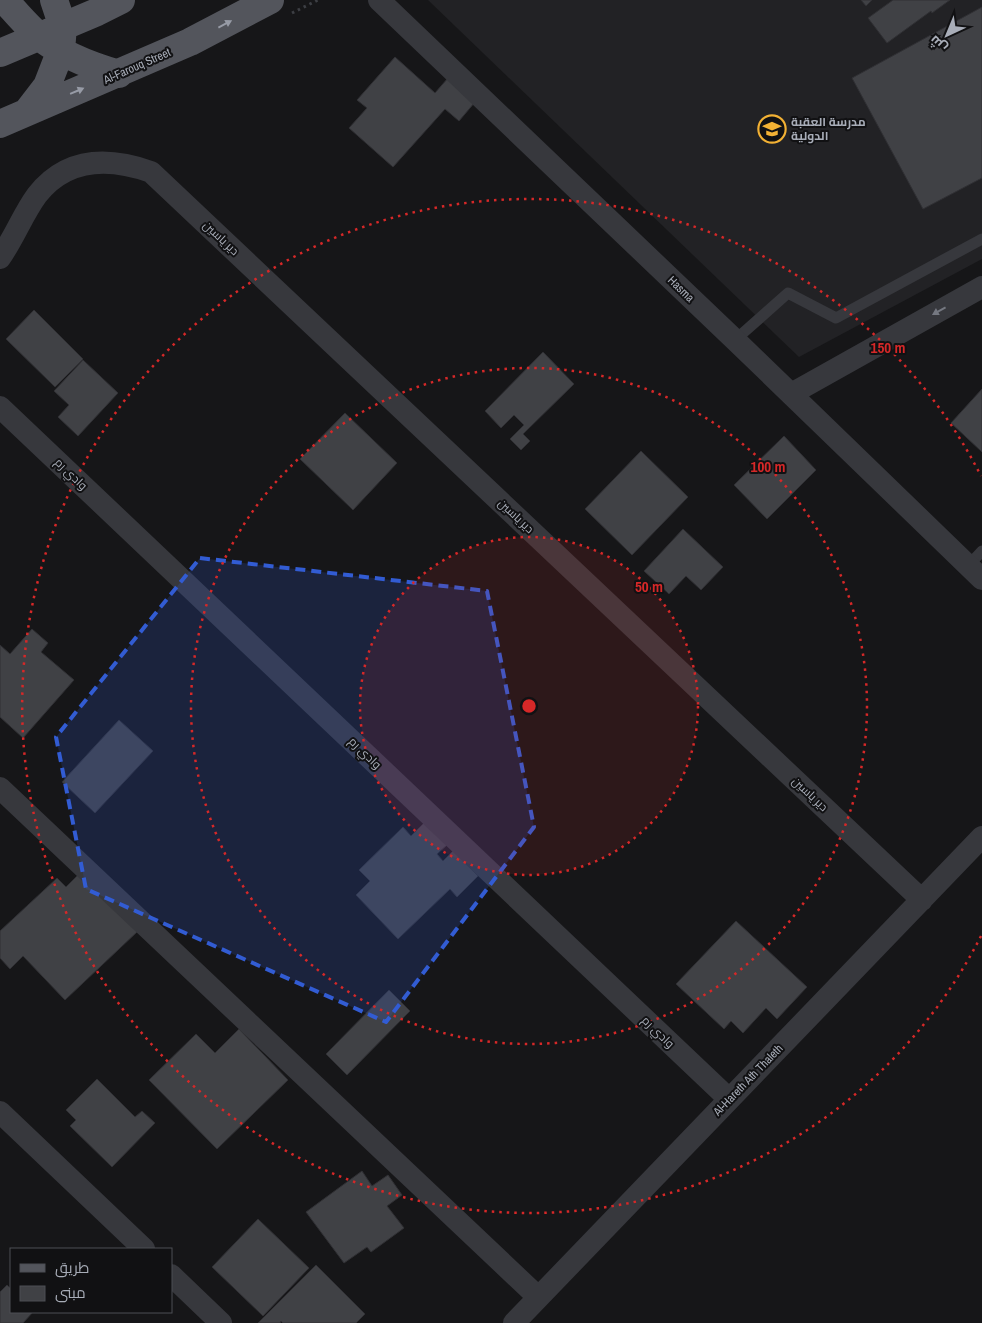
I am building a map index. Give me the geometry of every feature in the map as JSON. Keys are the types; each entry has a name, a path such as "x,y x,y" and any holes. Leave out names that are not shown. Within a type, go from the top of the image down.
{"main road":[{"path":"4,0 92,66 119,74"},
{"path":"26,113 48,86 54,38 54,0"},
{"path":"0,53 54,38 121,0"},
{"name":"Al-Farouq Street","path":"0,124 190,42 270,0"}],"street":[{"name":"Hasma","path":"379,0 791,394 977,565"},
{"name":"دير ياسين","path":"0,258 37,195 59,174 70,168 95,162 132,165 151,172 922,900"},
{"path":"791,394 982,287"},
{"name":"وادي رم","path":"0,407 729,1099"},
{"path":"0,788 538,1297"},
{"name":"Al-Hareth Ath Thaleth","path":"514,1323 982,837"},
{"path":"0,1112 143,1248"},
{"path":"172,1277 221,1323"}],"lane":[{"path":"735,340 788,293 836,318 982,239"}],"highlighted area":[{"path":"200,558 487,591 534,827 386,1022 86,889 56,737"}],"shaded area":[{"name":"مدرسة العقبة الدولية","path":"428,0 982,0 982,259 799,357"}],"building":[{"path":"861,0 872,0 866,6"},
{"path":"893,0 950,0 932,13 931,11 887,43 868,18"},
{"path":"982,7 982,178 923,209 852,78"},
{"path":"395,57 435,93 448,78 475,102 459,121 445,109 393,167 349,128 367,108 357,100"},
{"path":"34,310 83,359 55,387 6,339"},
{"path":"543,352 574,384 523,434 530,441 521,450 510,439 524,425 514,415 501,428 485,411"},
{"path":"83,360 118,393 78,436 58,417 69,405 54,391"},
{"path":"982,389 982,452 951,423"},
{"path":"345,413 397,463 353,510 300,459"},
{"path":"784,436 816,470 767,519 734,485"},
{"path":"641,451 688,497 632,555 585,509"},
{"path":"683,529 723,567 701,590 686,576 669,594 644,571"},
{"path":"32,629 48,643 41,652 74,680 23,738 0,717 0,645 10,654"},
{"path":"119,720 153,751 95,813 62,782"},
{"path":"425,822 447,845 437,854 443,861 454,850 478,876 457,897 450,889 398,939 356,895 370,881 359,870 403,827 411,836"},
{"path":"80,873 137,932 65,1000 23,956 10,969 0,958 0,931 57,878 66,887"},
{"path":"736,921 807,987 777,1019 766,1008 743,1033 731,1021 724,1029 676,984"},
{"path":"389,990 410,1011 347,1075 326,1054"},
{"path":"239,1029 288,1080 217,1149 149,1080 196,1034 215,1053"},
{"path":"97,1079 135,1117 142,1111 155,1123 112,1167 70,1126 76,1120 66,1110"},
{"path":"362,1171 372,1186 388,1175 402,1195 387,1206 404,1228 371,1252 367,1247 344,1263 306,1212"},
{"path":"258,1219 309,1268 263,1316 212,1267"},
{"path":"316,1265 365,1314 356,1323 283,1323 281,1321 280,1323 258,1323"},
{"path":"7,1285 10,1288 10,1313 32,1313 23,1323 0,1323 0,1292"}],"place":[{"name":"مدرسة العقبة الدولية","path":"772,129"}]}
